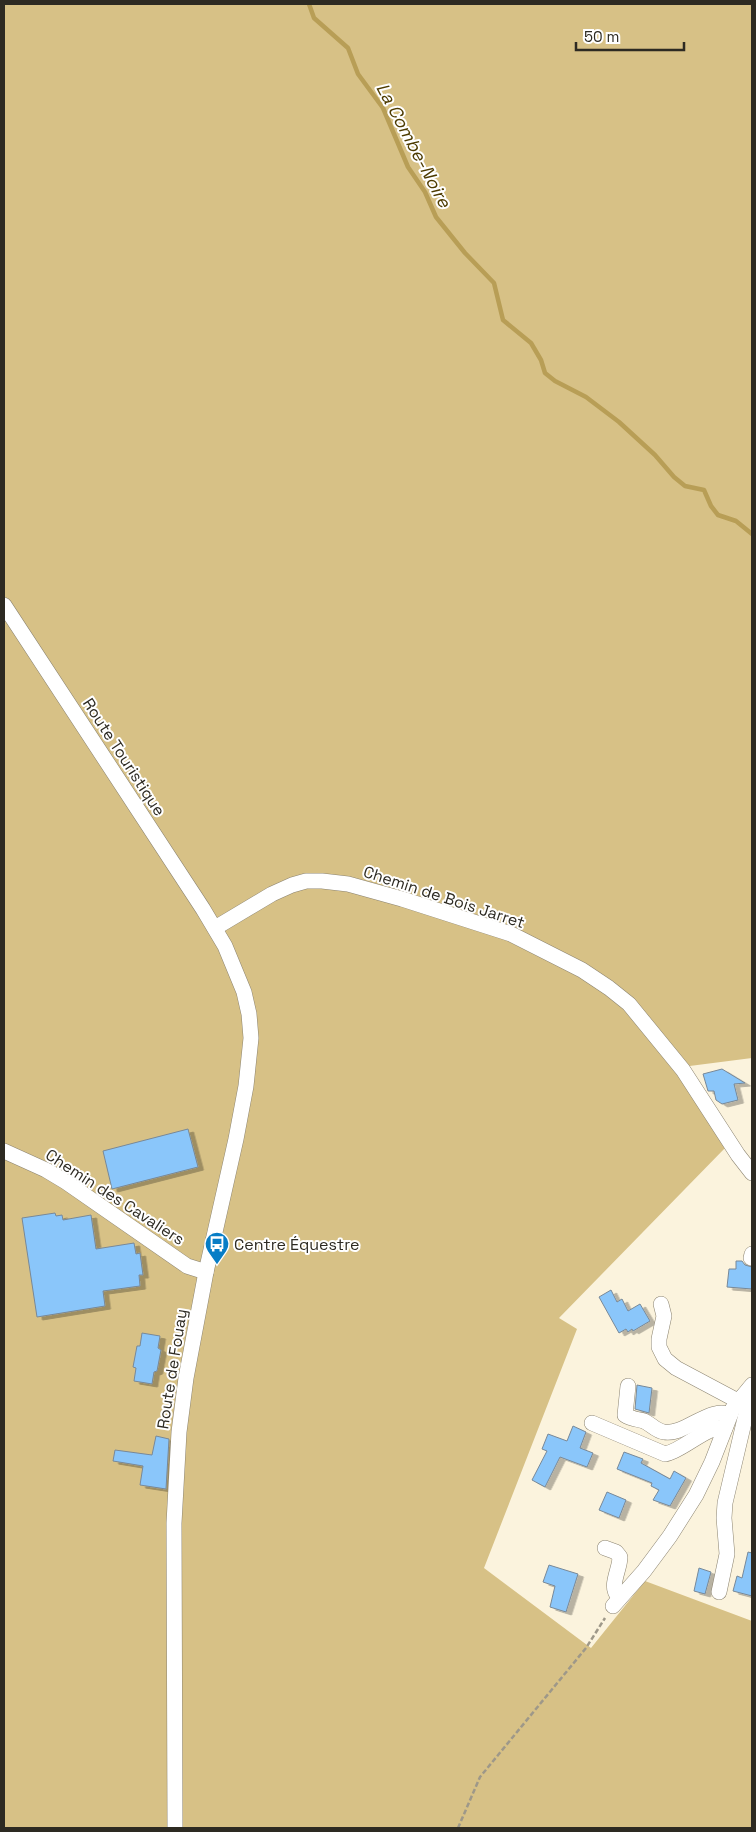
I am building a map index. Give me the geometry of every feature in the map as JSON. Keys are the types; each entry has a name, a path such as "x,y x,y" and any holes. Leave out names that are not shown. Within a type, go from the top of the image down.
{"street":[{"name":"Route Touristique","path":"4,605 215,928"},
{"name":"Chemin de Bois Jarret","path":"215,928 292,884 306,881 322,881 348,884 402,899 511,934 582,970 629,1004 683,1070 738,1155 752,1173"},
{"name":"Route de Fouay","path":"175,1828 174,1523 179,1432 186,1378 206,1272 238,1130 250,1058 251,1038 249,1014 244,992 225,946 215,928"},
{"name":"Chemin des Cavaliers","path":"4,1151 53,1174 187,1266 206,1272"},
{"path":"661,1304 664,1316 659,1347 664,1359 676,1368 740,1399 746,1400 746,1414 725,1503 724,1518 727,1554 719,1592"},
{"path":"616,1601 644,1571 670,1536 696,1495 712,1462 727,1421 740,1399 752,1385"},
{"path":"628,1386 626,1415 665,1433 721,1413 727,1421"},
{"path":"592,1423 665,1454 675,1451 727,1421"},
{"path":"605,1548 616,1552 620,1557 614,1588 616,1601"}],"path":[{"path":"458,1828 480,1777 586,1648 616,1601"}],"shaded area":[{"path":"4,4 752,4 752,1058 674,1068 726,1147 559,1318 577,1329 484,1568 591,1648 645,1581 752,1621 752,1828 4,1828"}],"building":[{"path":"722,1069 745,1083 734,1084 738,1100 722,1104 716,1100 714,1091 708,1091 703,1074"},
{"path":"188,1129 198,1167 112,1189 103,1151"},
{"path":"55,1213 56,1216 62,1215 63,1220 91,1215 96,1249 134,1243 136,1254 140,1253 143,1275 139,1275 140,1286 103,1291 105,1306 37,1317 22,1218"},
{"path":"736,1261 742,1261 745,1265 752,1267 752,1289 727,1287 729,1269 736,1269"},
{"path":"611,1290 617,1302 622,1299 628,1311 640,1304 650,1321 633,1331 632,1329 628,1332 626,1329 619,1333 599,1297"},
{"path":"142,1333 160,1336 158,1348 161,1350 157,1371 154,1372 152,1384 134,1381 136,1368 133,1367 137,1346 140,1346"},
{"path":"637,1385 652,1388 649,1413 635,1409"},
{"path":"573,1426 586,1432 580,1448 593,1453 587,1467 560,1457 545,1487 532,1480 547,1451 542,1449 548,1434 567,1441"},
{"path":"156,1436 169,1439 166,1489 140,1485 143,1466 113,1461 115,1450 152,1455"},
{"path":"624,1452 643,1459 641,1463 670,1479 674,1471 686,1478 670,1506 653,1500 659,1490 651,1486 652,1483 617,1469"},
{"path":"607,1492 626,1500 619,1518 599,1510"},
{"path":"748,1552 752,1553 752,1596 733,1591 737,1576 742,1578"},
{"path":"549,1565 578,1574 566,1612 550,1607 555,1586 543,1582"},
{"path":"699,1568 711,1572 705,1594 694,1591"}],"waterway":[{"name":"La Combe-Noire","path":"309,4 314,18 348,48 358,74 383,108 408,167 425,192 436,217 465,253 494,283 503,320 531,343 541,360 545,373 555,381 586,397 619,422 685,486 704,490 711,506 718,515 736,521 752,534"}],"place":[{"name":"Centre Équestre","path":"217,1265"}]}
